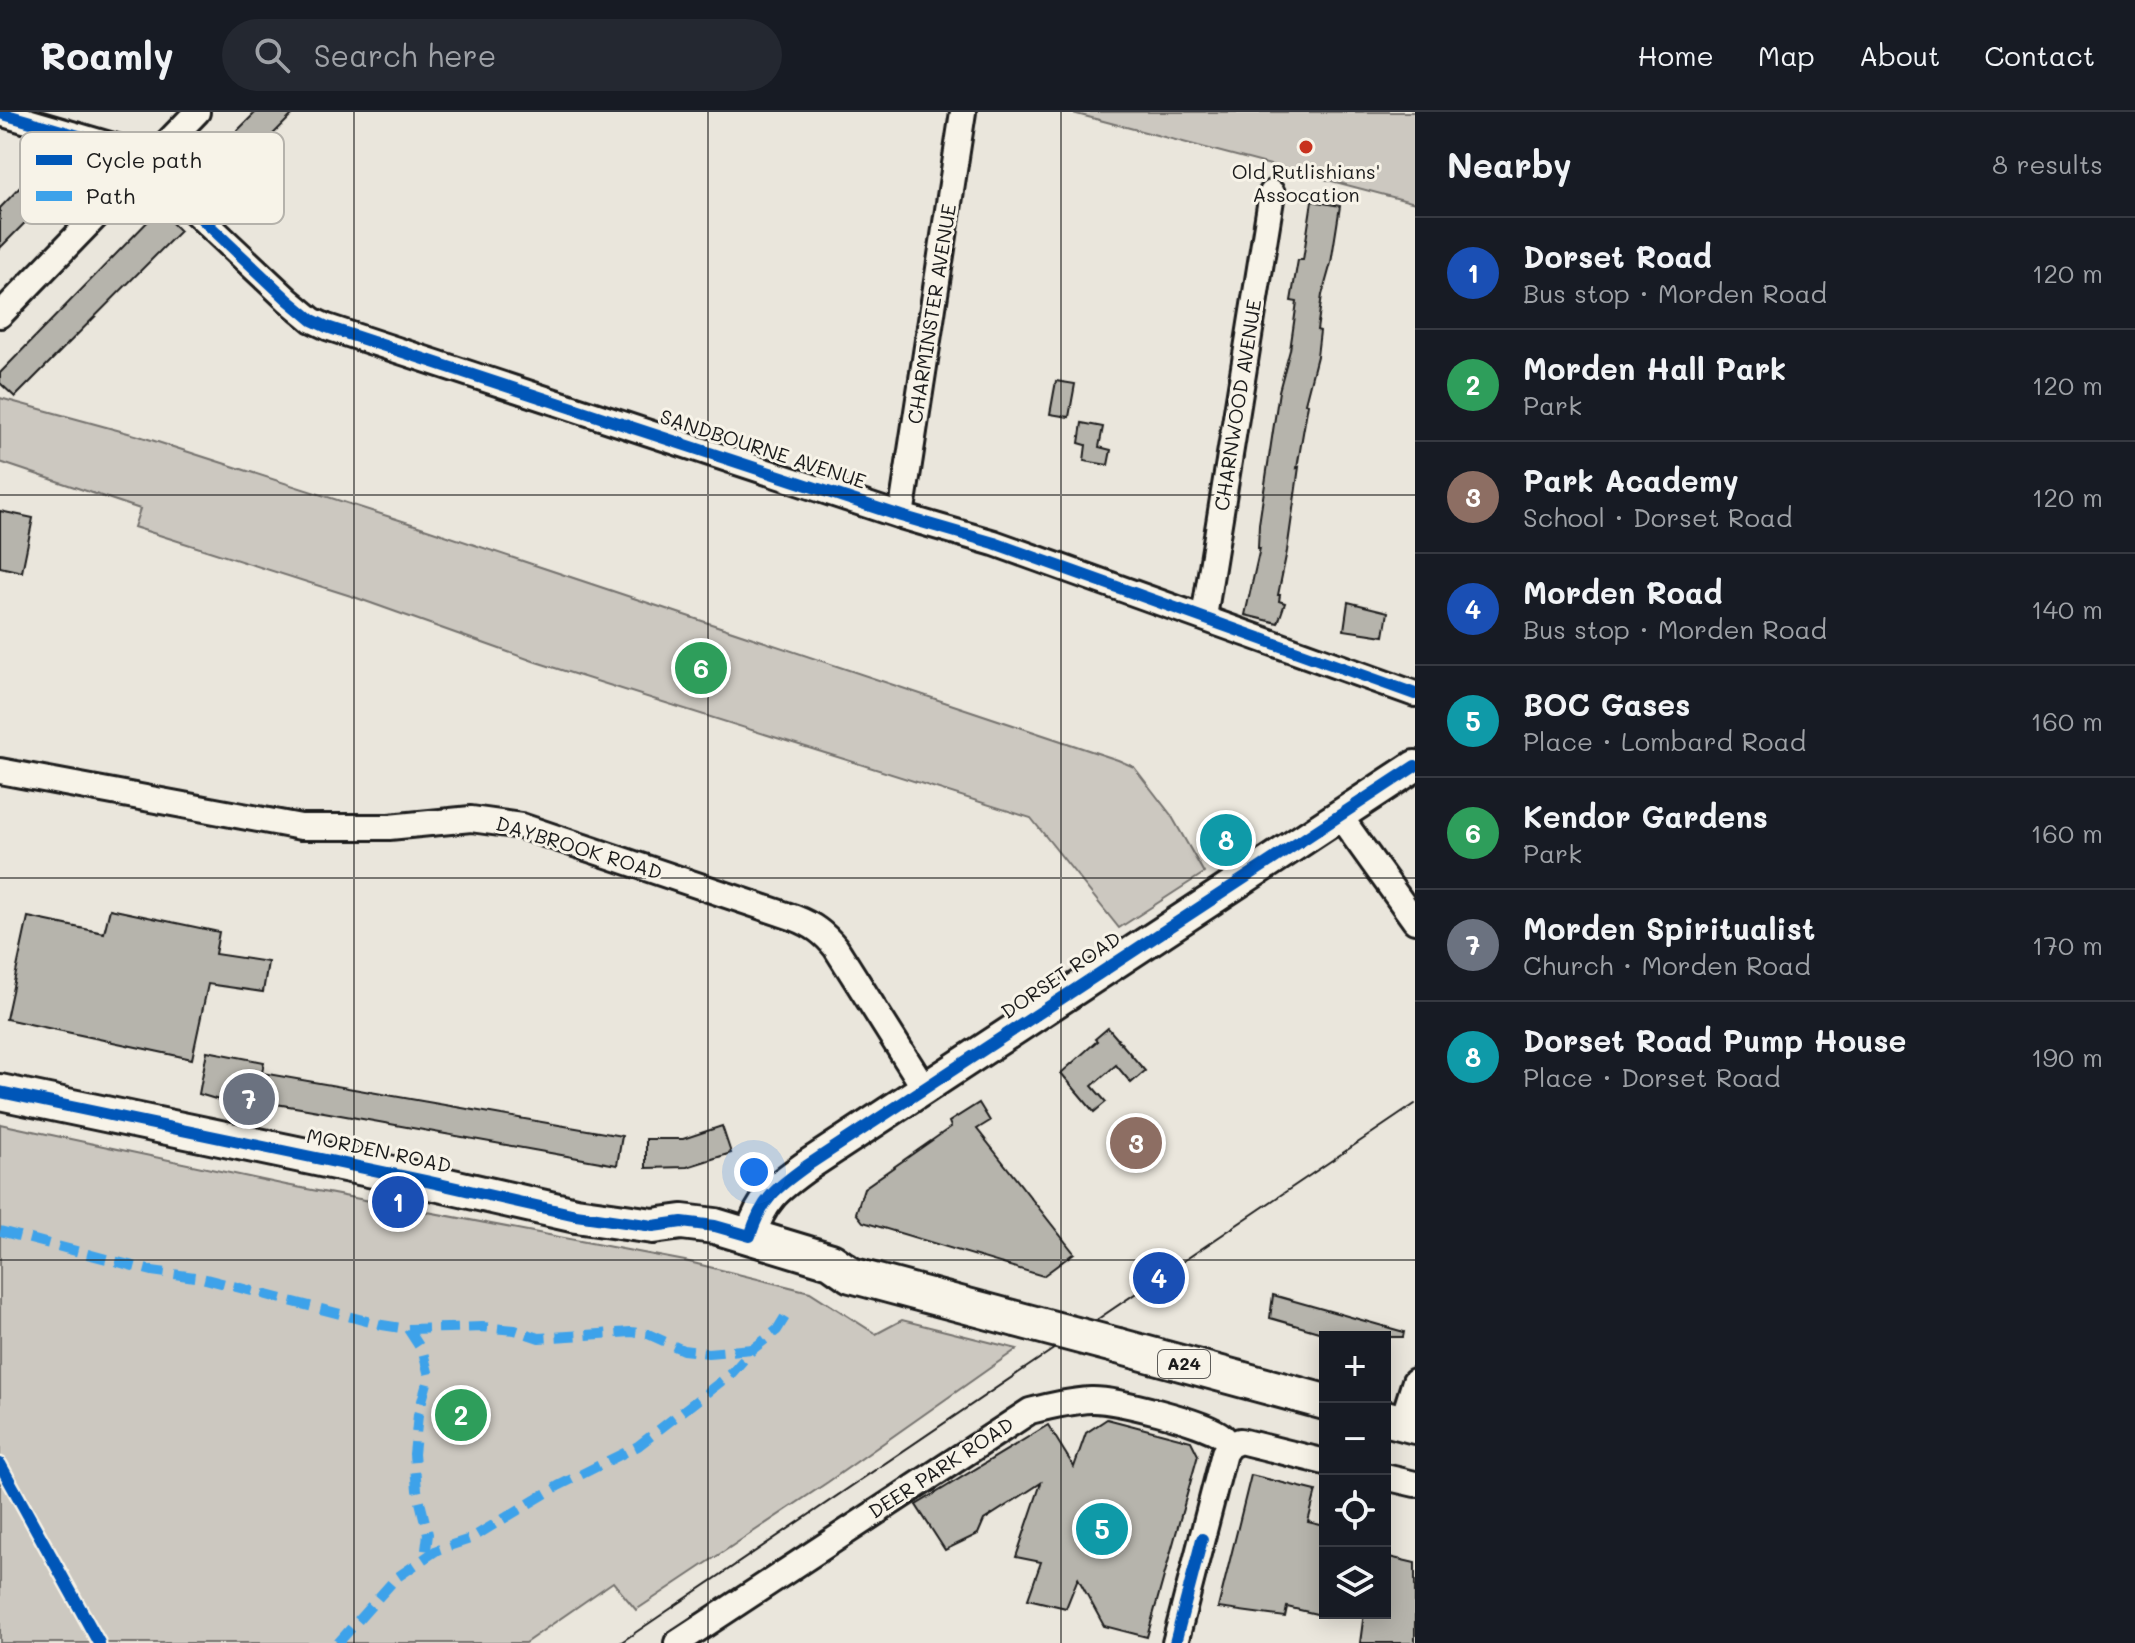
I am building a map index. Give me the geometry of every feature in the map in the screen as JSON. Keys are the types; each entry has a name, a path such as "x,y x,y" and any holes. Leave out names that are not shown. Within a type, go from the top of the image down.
{"highway":[{"name":"MORDEN ROAD","path":"0,1092 576,1215 653,1226 682,1222 715,1226 831,1261 851,1275 1319,1400"},
{"name":"MORDEN ROAD","path":"653,1226 677,1239 825,1279 851,1275"}],"main road":[{"name":"DORSET ROAD","path":"750,1236 757,1214 774,1189 1415,766"}],"street":[{"path":"177,132 197,112"},
{"name":"CHARMINSTER AVENUE","path":"901,516 963,112"},
{"name":"SANDBOURNE AVENUE","path":"0,113 66,132"},
{"name":"CHARNWOOD AVENUE","path":"1204,617 1272,193"},
{"path":"0,315 88,224"},
{"name":"SANDBOURNE AVENUE","path":"209,224 312,320 901,516 994,543 1415,694"},
{"name":"DAYBROOK ROAD","path":"0,771 316,828 493,820 521,826 795,918 811,924 836,948 925,1089"},
{"path":"1339,815 1415,921"},
{"path":"1401,1422 1415,1381"},
{"name":"DEER PARK ROAD","path":"677,1643 1030,1411 1062,1403 1095,1400 1198,1425 1223,1436 1230,1445"},
{"path":"1175,1643 1224,1453 1230,1445 1240,1441 1319,1461"},
{"path":"1391,1478 1415,1484"}],"shaded area":[{"name":"Old Rutlishians' Assocation","path":"1069,112 1415,112 1415,203"},
{"path":"0,398 139,436 415,525 1118,760 1134,767 1171,815 1204,873 1119,928 1031,818 536,662 354,597 134,527 140,509 0,462"},
{"path":"0,1124 286,1185 685,1261 810,1292 876,1334 902,1320 1017,1349 828,1482 636,1610 613,1582 525,1643 0,1643"}],"building":[{"path":"256,112 295,112 275,132 236,132"},
{"path":"20,187 20,224 24,224 0,248 0,208"},
{"path":"1312,201 1340,206 1331,263 1322,295 1317,356 1305,403 1308,404 1278,595 1279,601 1285,603 1278,623 1245,615 1260,548 1259,524 1279,391 1290,350 1297,302 1291,301 1298,260 1303,260"},
{"path":"145,224 173,224 180,231 15,397 0,383 0,373"},
{"path":"1056,381 1075,384 1069,417 1050,414"},
{"path":"1082,423 1103,427 1099,447 1111,450 1108,465 1084,461 1086,445 1079,443"},
{"path":"0,511 33,518 22,572 0,567"},
{"path":"1348,602 1388,612 1384,636 1344,630"},
{"path":"1220,828 1238,835 1231,855 1212,848"},
{"path":"110,909 219,932 215,954 268,962 263,992 208,984 192,1059 6,1019 28,917 104,933"},
{"path":"1108,1028 1145,1071 1131,1083 1116,1065 1092,1086 1106,1102 1094,1112 1061,1073"},
{"path":"207,1051 264,1062 262,1073 622,1136 617,1165 307,1109 257,1101 256,1107 219,1100 199,1094"},
{"path":"979,1103 990,1121 977,1129 1074,1253 1043,1276 863,1222 856,1213 864,1188 951,1127 949,1122"},
{"path":"722,1126 731,1153 687,1167 646,1168 646,1139 683,1139"},
{"path":"1273,1295 1404,1332 1403,1337 1391,1337 1391,1331 1319,1332 1270,1318"},
{"path":"1107,1419 1191,1441 1198,1455 1147,1637 1104,1626 1078,1578 1066,1608 1028,1599 1041,1562 1016,1557 1041,1483 984,1520 978,1534 945,1550 916,1505 1048,1425 1074,1467 1086,1433"},
{"path":"1251,1475 1316,1491 1308,1522 1319,1525 1319,1615 1287,1607 1285,1617 1218,1608"},
{"path":"1391,1557 1415,1563 1415,1643 1360,1643 1363,1619 1391,1619"}],"tram line":[{"path":"620,1643 1415,1104"}],"marked path":[{"path":"0,1231 152,1271 202,1278 382,1325 408,1329 482,1327 515,1330 539,1338 631,1332 648,1334 683,1350 708,1353 753,1349"},
{"path":"338,1643 396,1578 437,1550 470,1539 558,1486 638,1446 732,1373 753,1349 777,1330 785,1317"},
{"path":"408,1329 423,1352 429,1376 418,1415 414,1454 417,1490 428,1534 425,1558"}],"cycle path":[{"path":"0,113 65,132"},
{"path":"207,224 288,300 312,320 327,327 901,516 994,543 1415,694"},
{"path":"0,1092 576,1215 653,1226 682,1222 715,1226 750,1236 765,1203 787,1180 808,1165 1415,766"},
{"path":"0,1464 99,1643"},
{"path":"1175,1643 1202,1539"}],"place":[{"name":"Old Rutlishians' Assocation","path":"1306,147"},
{"name":"Kendor Gardens","path":"701,668"},
{"name":"Dorset Road Pump House","path":"1226,840"},
{"name":"Morden Spiritualist","path":"249,1099"},
{"name":"Park Academy","path":"1136,1143"},
{"name":"Dorset Road","path":"398,1202"},
{"name":"Morden Road","path":"1159,1278"},
{"name":"Morden Hall Park","path":"461,1415"},
{"name":"BOC Gases","path":"1102,1529"}]}
